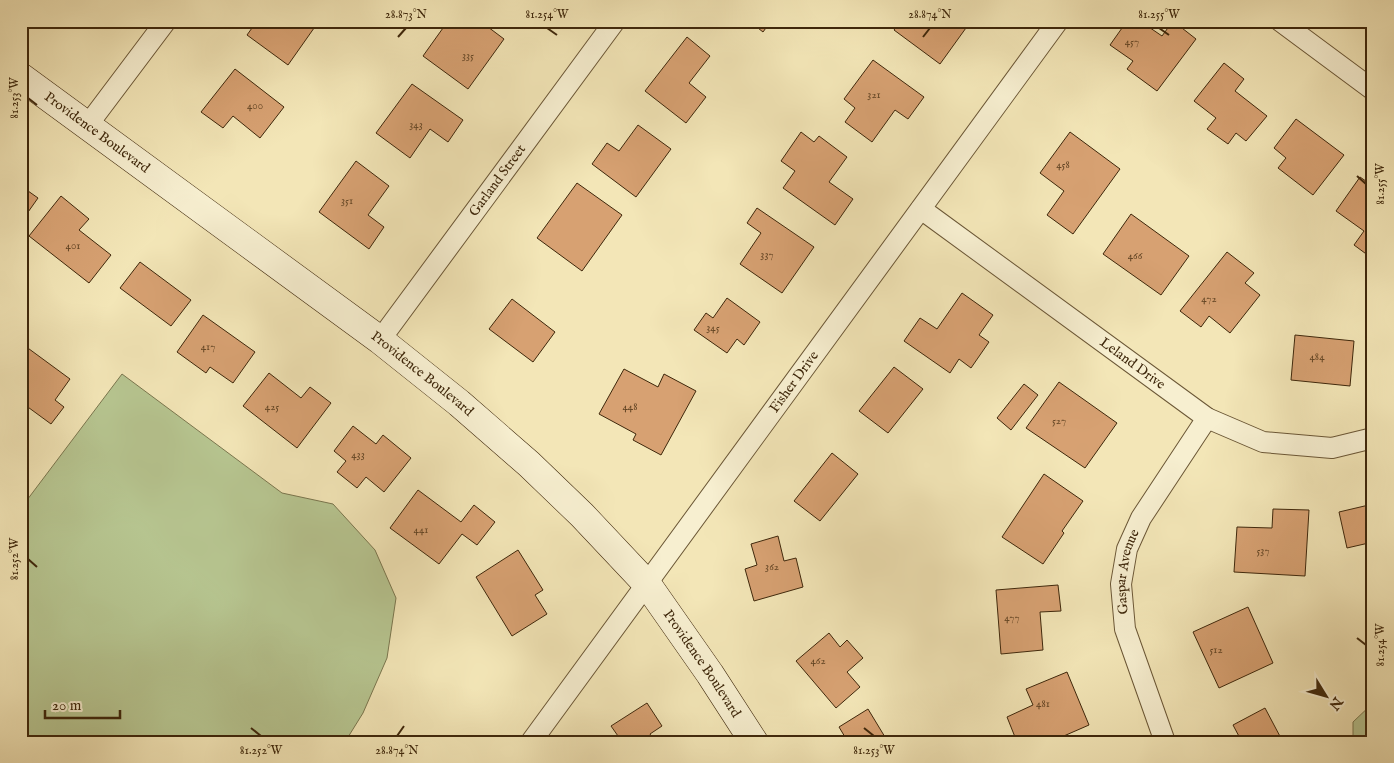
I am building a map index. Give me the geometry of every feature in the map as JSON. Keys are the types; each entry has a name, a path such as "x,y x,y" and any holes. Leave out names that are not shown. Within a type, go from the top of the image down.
{"main road":[{"name":"Providence Boulevard","path":"21,77 380,340 460,403 529,464 582,516 646,584 710,674 754,742"}],"street":[{"path":"87,126 166,21"},
{"name":"Garland Street","path":"380,340 615,21"},
{"name":"Fisher Drive","path":"531,742 1058,21"},
{"path":"1280,21 1373,90"},
{"name":"Leland Drive","path":"921,208 1207,418 1263,442 1332,448 1373,438"},
{"name":"Gaspar Avenue","path":"1165,742 1125,629 1121,584 1127,550 1141,518 1207,418"}],"green space":[{"path":"122,374 282,493 333,504 375,550 396,598 387,658 363,713 345,742 21,742 21,508"},
{"path":"1373,703 1373,742 1353,742 1353,722"}],"building":[{"path":"257,21 319,21 288,65 247,35"},
{"path":"448,21 480,21 504,39 468,89 423,56"},
{"path":"749,21 771,21 763,32"},
{"path":"901,21 971,21 940,64 894,30"},
{"path":"1127,21 1140,21 1162,36 1173,21 1196,39 1157,91 1127,69 1133,61 1110,45"},
{"path":"687,37 710,56 689,83 706,97 686,123 645,91"},
{"path":"873,60 924,97 908,119 895,110 872,142 845,122 855,108 844,99"},
{"path":"1224,63 1244,79 1235,91 1267,116 1246,141 1236,133 1228,144 1207,129 1216,118 1194,101"},
{"path":"235,69 284,107 260,138 233,116 223,128 201,112"},
{"path":"412,84 463,120 448,142 430,129 410,158 376,133"},
{"path":"1296,119 1344,155 1313,195 1278,168 1286,158 1274,148"},
{"path":"638,125 671,149 636,197 592,164 607,143 619,151"},
{"path":"801,132 814,142 819,136 847,157 829,182 853,199 835,225 783,188 795,171 781,161"},
{"path":"1070,132 1120,169 1073,234 1047,215 1064,191 1040,173"},
{"path":"356,161 389,186 368,215 384,227 369,249 319,212"},
{"path":"1360,177 1373,186 1373,259 1354,245 1364,231 1336,211"},
{"path":"577,183 622,215 582,271 537,238"},
{"path":"21,186 38,198 21,222"},
{"path":"61,196 89,219 79,230 111,255 89,283 29,236"},
{"path":"757,208 814,247 782,293 740,264 761,233 747,223"},
{"path":"1131,214 1189,256 1161,295 1103,254"},
{"path":"1227,252 1254,273 1245,283 1260,295 1230,333 1209,316 1201,327 1180,311"},
{"path":"140,262 191,300 171,326 120,288"},
{"path":"962,293 993,315 979,335 989,342 971,368 959,359 950,373 904,341 920,318 937,329"},
{"path":"727,298 760,322 744,345 737,339 727,353 694,330 706,313 713,318"},
{"path":"512,299 555,332 533,362 489,329"},
{"path":"203,315 255,352 233,383 210,367 206,373 177,352"},
{"path":"1295,335 1354,341 1350,386 1291,380"},
{"path":"21,343 70,379 55,400 64,407 51,424 21,402"},
{"path":"894,367 923,389 888,433 859,411"},
{"path":"624,369 658,387 664,374 696,391 661,455 633,440 636,434 599,414"},
{"path":"269,373 301,398 310,387 331,403 297,448 243,406"},
{"path":"1059,382 1117,423 1085,468 1026,428"},
{"path":"1024,384 1038,395 1011,430 997,418"},
{"path":"353,426 376,444 383,435 411,458 384,492 366,477 357,488 337,472 346,461 334,451"},
{"path":"832,453 858,474 820,521 794,501"},
{"path":"1044,474 1083,501 1062,531 1064,533 1043,564 1002,537"},
{"path":"418,490 461,522 474,505 495,522 477,545 462,534 439,564 390,528"},
{"path":"1373,504 1373,542 1347,548 1339,512"},
{"path":"1273,509 1309,510 1305,576 1234,572 1237,527 1272,528"},
{"path":"778,536 784,561 796,558 803,587 754,601 745,569 757,565 751,544"},
{"path":"518,550 543,590 535,595 547,614 512,636 476,577"},
{"path":"1058,585 1061,611 1040,612 1043,650 1001,654 996,590"},
{"path":"1248,607 1273,663 1219,688 1193,632"},
{"path":"829,633 840,647 847,640 863,658 847,672 860,687 836,708 796,661"},
{"path":"1067,672 1089,725 1050,742 1017,742 1007,717 1033,705 1026,689"},
{"path":"647,703 662,726 650,734 655,742 610,742 618,736 611,726"},
{"path":"1265,708 1283,742 1242,742 1233,725"},
{"path":"868,709 888,742 848,742 839,727"}]}
